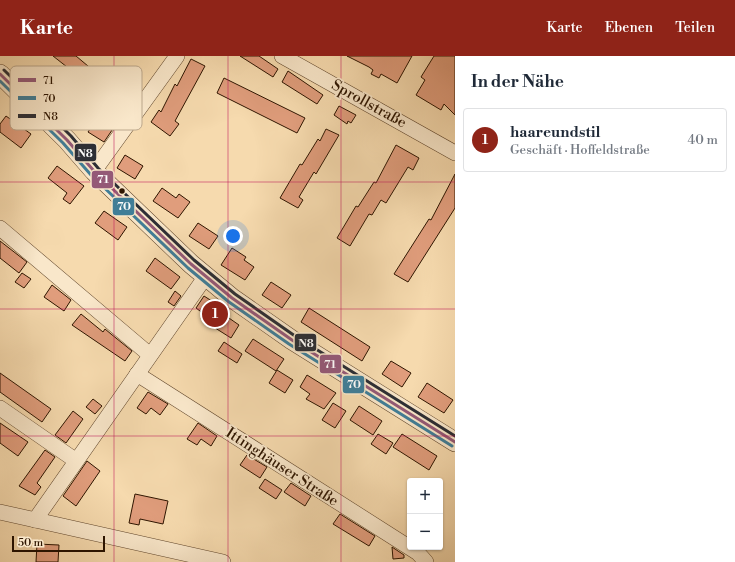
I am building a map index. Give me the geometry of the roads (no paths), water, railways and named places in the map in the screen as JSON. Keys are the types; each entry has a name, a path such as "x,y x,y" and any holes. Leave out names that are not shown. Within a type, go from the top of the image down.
{"street":[{"path":"142,104 177,56"},
{"name":"Sprollstraße","path":"282,56 455,153"},
{"path":"0,74 10,84"},
{"path":"58,130 94,171 206,276 232,298 292,340 455,442"},
{"path":"94,171 124,130"},
{"path":"0,228 150,355"},
{"path":"35,520 75,460 206,276"},
{"name":"Ittinghäuser Straße","path":"137,374 418,553 426,562"},
{"path":"0,408 75,460"},
{"path":"0,512 218,561"}],"place":[{"name":"haareundstil","path":"215,314"}]}
